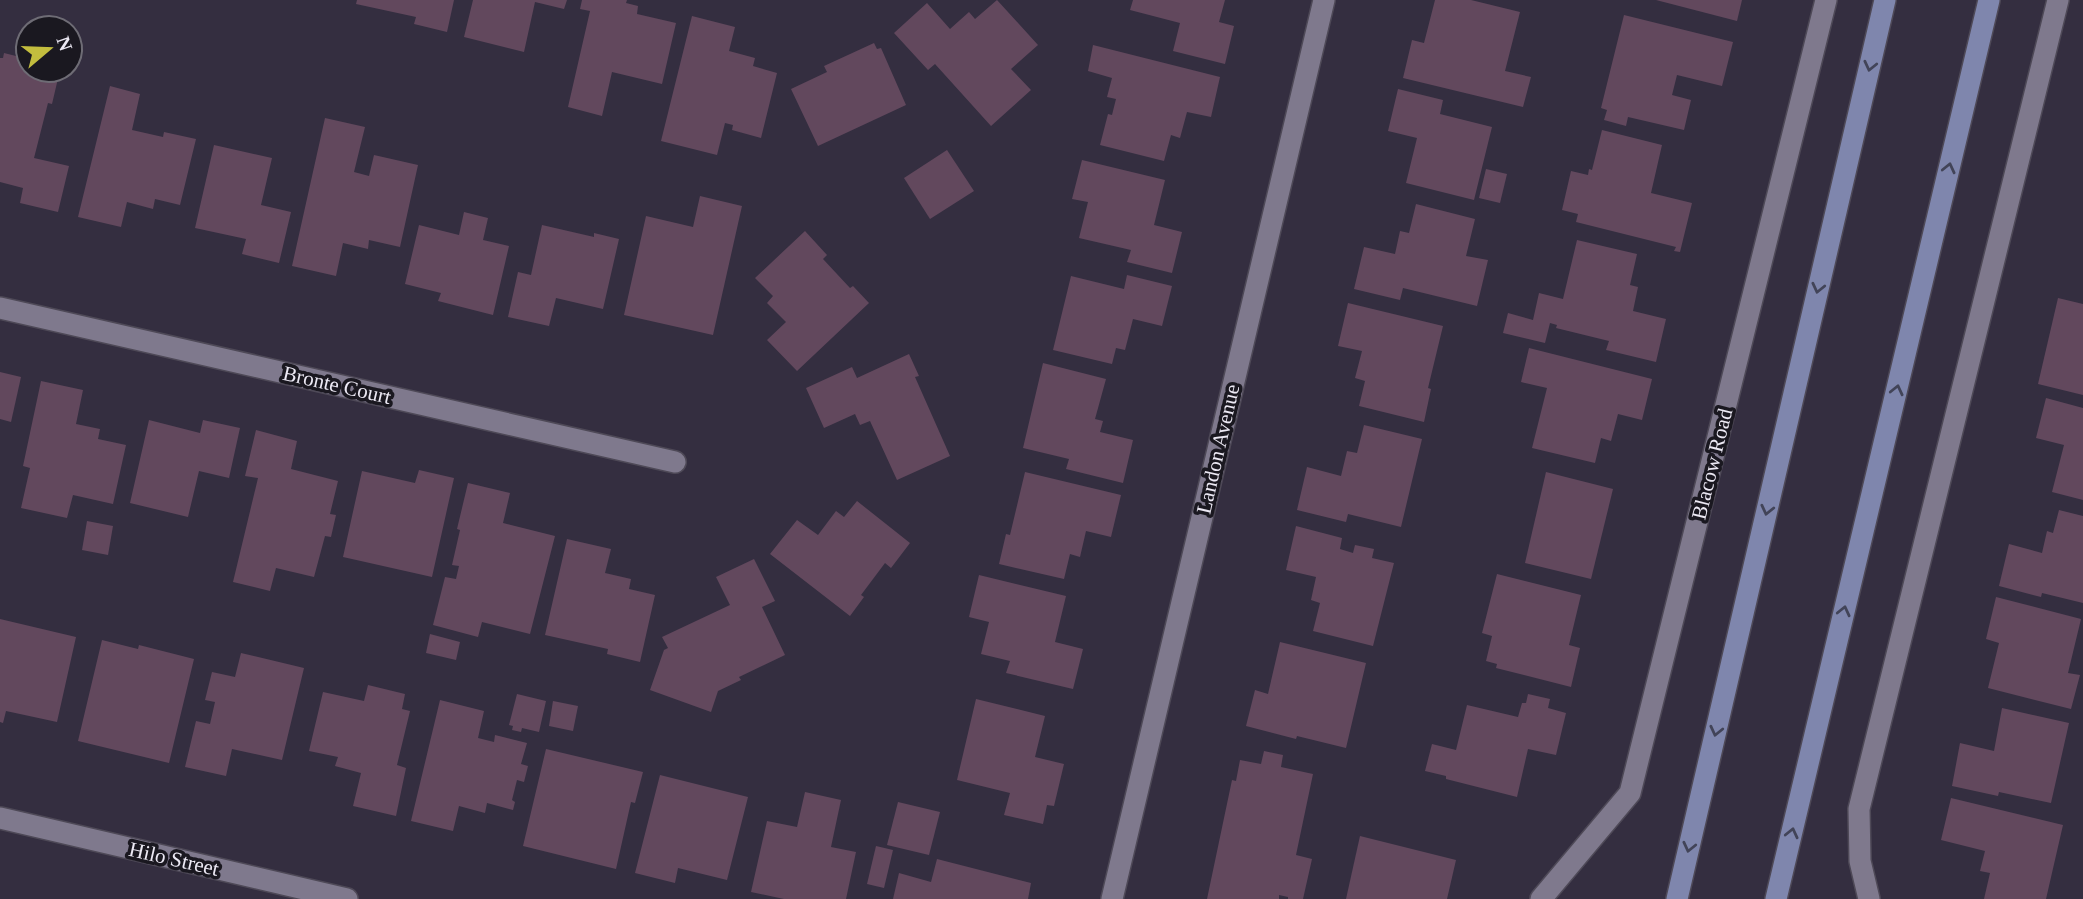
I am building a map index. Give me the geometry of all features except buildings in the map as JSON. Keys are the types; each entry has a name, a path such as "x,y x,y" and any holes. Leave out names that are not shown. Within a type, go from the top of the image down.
{"main road":[{"path":"1677,899 1885,0"},
{"path":"1776,899 1989,0"}],"street":[{"name":"Landon Avenue","path":"1112,899 1324,0"},
{"name":"Blacow Road","path":"1541,899 1630,793 1826,0"},
{"path":"1870,899 1860,860 1859,809 2058,0"},
{"name":"Bronte Court","path":"0,309 675,462"},
{"name":"Hilo Street","path":"0,818 347,899"}]}
